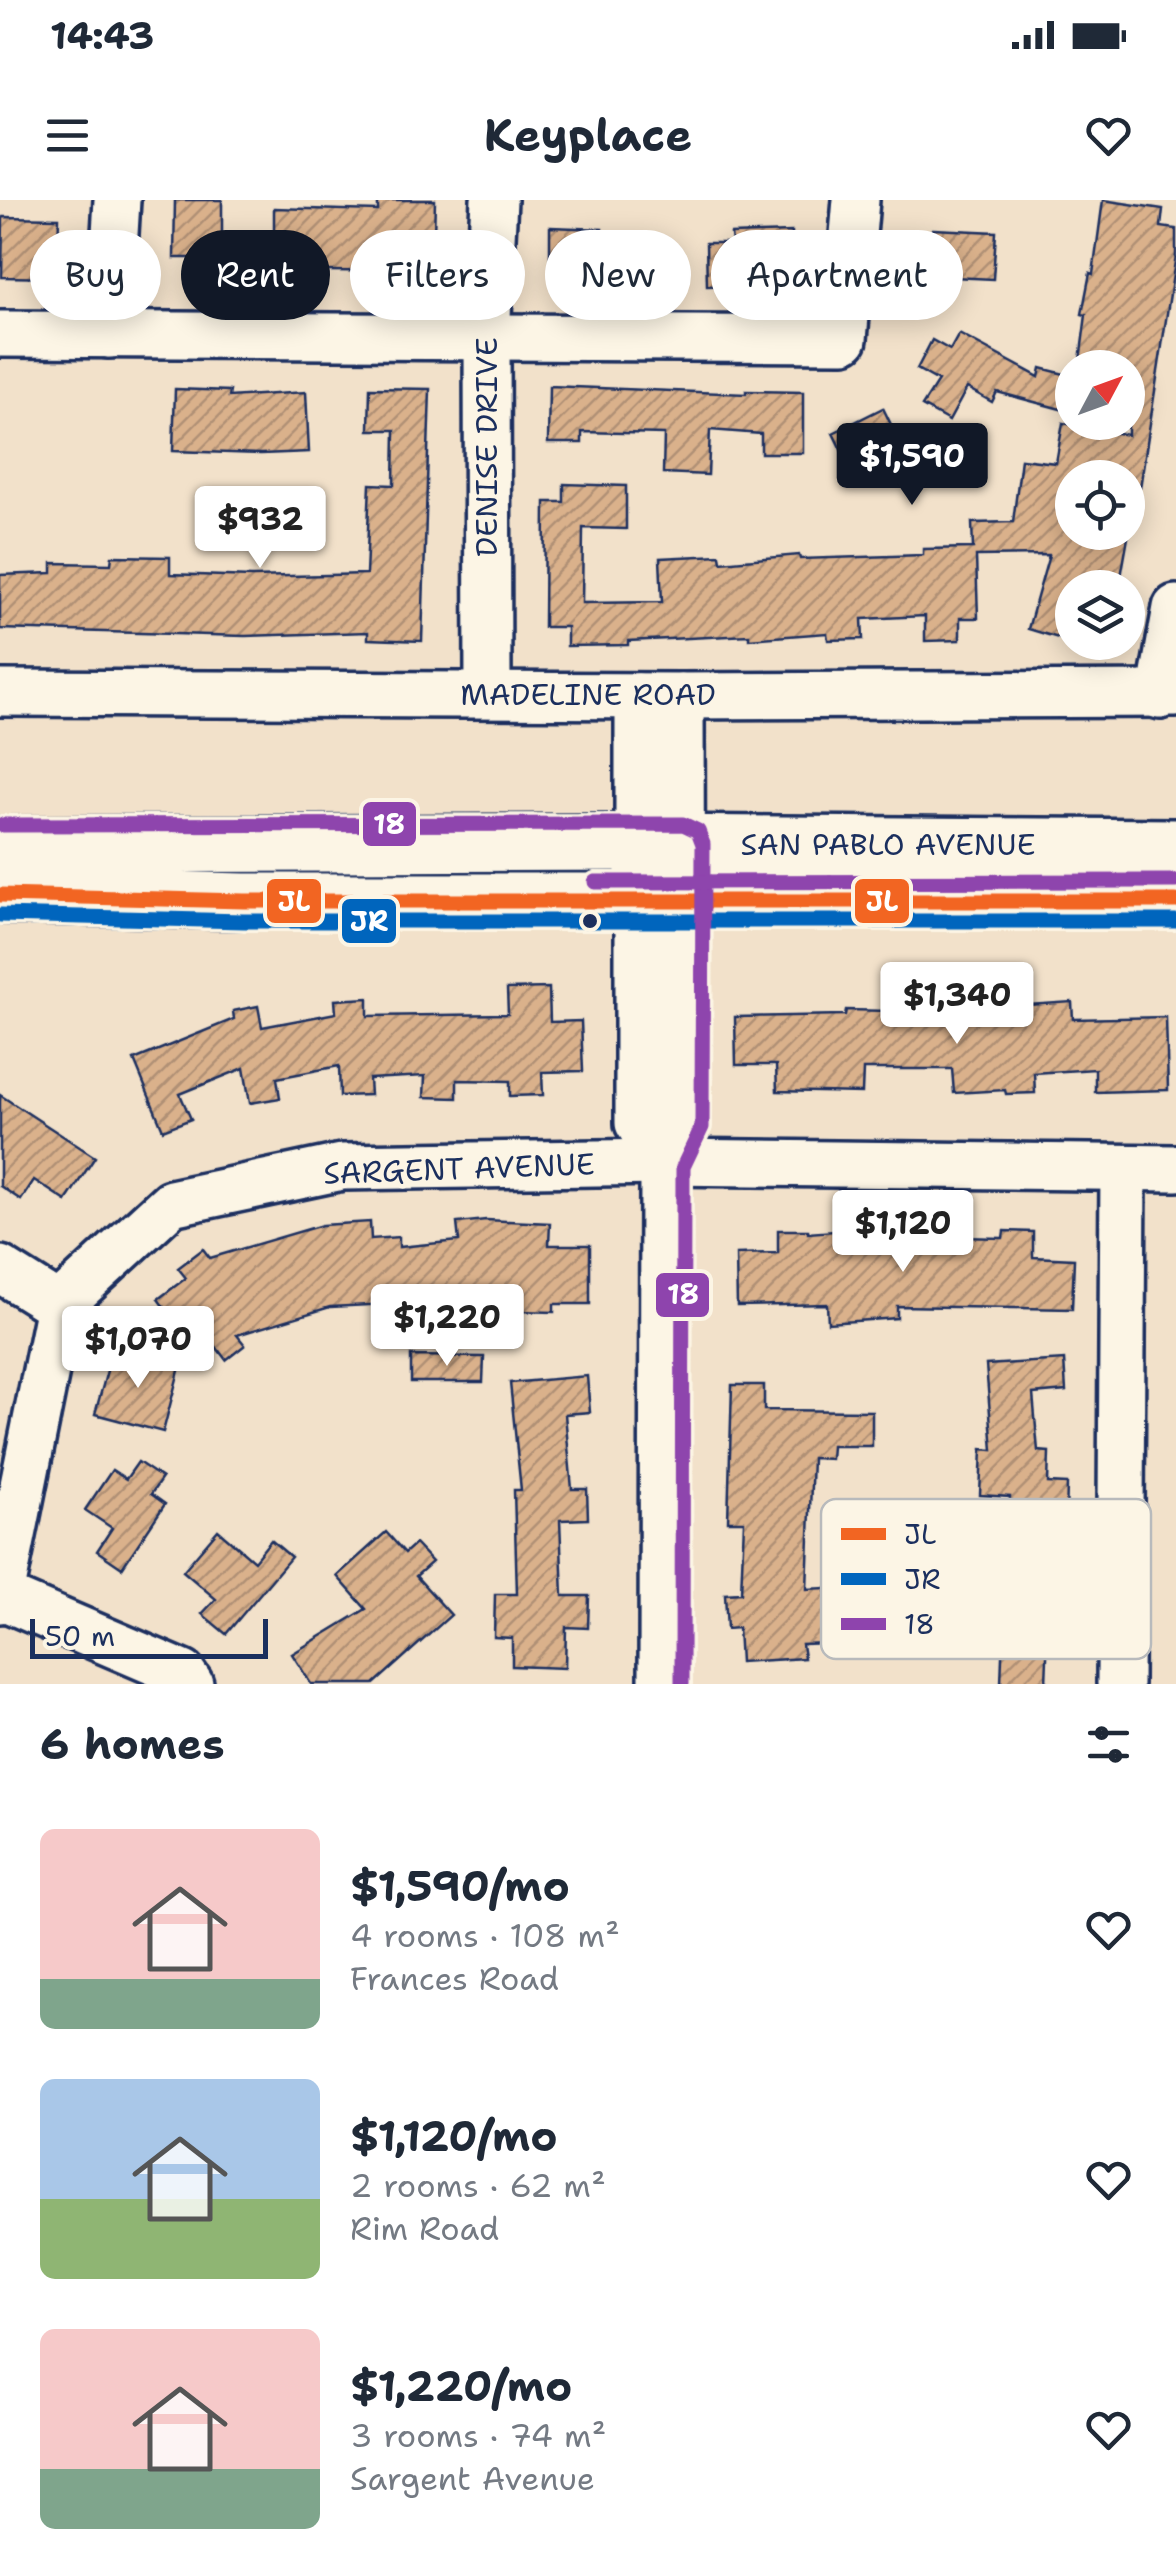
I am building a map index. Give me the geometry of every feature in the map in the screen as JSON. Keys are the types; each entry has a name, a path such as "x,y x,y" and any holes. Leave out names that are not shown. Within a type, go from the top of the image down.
{"main road":[{"name":"SAN PABLO AVENUE","path":"0,846 660,843 1176,847"},
{"name":"SAN PABLO AVENUE","path":"0,895 263,901 1176,901"}],"street":[{"path":"108,335 116,200"},
{"name":"DENISE DRIVE","path":"488,694 486,335 494,200"},
{"path":"0,334 844,339 856,200"},
{"path":"1168,695 1176,608"},
{"name":"MADELINE ROAD","path":"0,693 1168,695"},
{"path":"659,696 660,902 682,1127 662,1162 662,1684"},
{"name":"SARGENT AVENUE","path":"59,1306 172,1204 342,1168 662,1162 1176,1168"},
{"path":"1121,1499 1123,1169"},
{"path":"0,1269 59,1306 2,1599 183,1674 190,1684"},
{"path":"1120,1659 1120,1684"}],"building":[{"path":"175,200 222,200 222,230 181,230 181,258 174,258"},
{"path":"378,200 435,200 434,230 350,230 350,271 330,271 330,230 274,230 274,208 378,211"},
{"path":"1103,200 1163,209 1161,227 1176,229 1176,255 1144,460 1057,460 1060,440 1145,440 1145,350 1081,350 1086,315 1082,314 1090,273 1093,274"},
{"path":"3,217 59,218 59,230 30,230 30,278 2,277"},
{"path":"550,227 602,229 602,230"},
{"path":"963,230 996,232 993,279 963,278"},
{"path":"706,243 711,243 711,286 707,286"},
{"path":"959,334 1039,377 1041,368 1055,372 1055,407 997,392 992,402 967,388 949,421 922,406 938,381 917,369 932,340 950,350"},
{"path":"549,386 746,394 803,392 803,453 761,453 761,434 710,430 708,475 663,473 664,434 582,432 582,443 548,443"},
{"path":"370,388 430,389 422,641 368,639 368,632 245,636 0,629 0,575 52,573 52,563 111,564 112,556 170,557 170,574 366,574 370,484 394,485 395,430 369,430"},
{"path":"175,389 230,391 229,397 306,392 309,452 173,451"},
{"path":"883,408 897,437 883,444 894,467 858,484 833,433"},
{"path":"1021,459 1055,463 1055,550 1126,550 1122,570 1055,570 1055,637 1028,629 1049,555 976,556 978,618 960,618 960,640 925,641 925,616 862,619 863,639 828,640 827,633 567,646 567,627 544,627 545,502 564,502 564,484 626,486 626,529 583,528 582,603 662,602 660,558 720,555 721,562 799,555 800,559 923,555 923,549 973,548 972,523 1013,522"},
{"path":"549,988 550,1022 581,1021 583,1071 542,1072 543,1095 510,1096 510,1081 457,1080 457,1098 424,1097 425,1076 369,1079 370,1095 340,1096 339,1066 277,1078 280,1098 250,1103 244,1068 180,1094 191,1119 163,1130 134,1060 234,1019 233,1011 258,1006 262,1027 336,1013 335,1000 368,998 368,1016 508,1014 507,989"},
{"path":"1072,1002 1073,1019 1166,1017 1168,1090 1095,1092 1095,1069 1034,1073 1035,1093 954,1093 952,1069 863,1069 862,1093 777,1091 776,1065 736,1065 735,1017 845,1015 846,1010 936,1012 935,1007 982,1003 982,1008"},
{"path":"0,1095 95,1157 66,1201 34,1180 21,1200 0,1186"},
{"path":"370,1222 371,1239 399,1237 399,1247 459,1241 457,1223 550,1223 549,1245 590,1245 590,1304 554,1304 554,1312 516,1311 516,1299 429,1308 428,1302 330,1307 237,1335 245,1345 226,1360 211,1340 196,1351 158,1299 186,1278 178,1268 203,1249 210,1258 322,1225"},
{"path":"862,1229 863,1250 913,1247 913,1236 1003,1238 1004,1231 1033,1232 1033,1257 1074,1259 1072,1309 897,1306 897,1318 828,1323 827,1304 737,1306 736,1254 778,1253 778,1230 808,1233"},
{"path":"113,1349 180,1367 163,1432 95,1414"},
{"path":"411,1356 484,1357 483,1382 411,1382"},
{"path":"1064,1360 1066,1391 1033,1394 1038,1451 1049,1452 1048,1483 1067,1484 1067,1499 980,1495 982,1449 993,1450 986,1365"},
{"path":"587,1376 590,1412 565,1414 572,1489 587,1489 588,1519 560,1520 563,1596 589,1596 588,1628 566,1627 565,1668 512,1666 512,1638 494,1637 495,1594 517,1594 514,1490 521,1490 510,1383"},
{"path":"732,1385 764,1385 764,1410 872,1411 872,1446 832,1446 831,1459 812,1458 807,1589 821,1588 821,1643 802,1644 804,1658 740,1662 738,1628 727,1629 725,1594 741,1593 744,1521 728,1521"},
{"path":"138,1462 162,1478 151,1494 165,1504 122,1568 97,1551 112,1528 85,1510 112,1470 126,1479"},
{"path":"218,1530 254,1561 271,1540 291,1557 226,1634 202,1614 216,1599 183,1571"},
{"path":"386,1532 405,1553 415,1544 432,1562 416,1576 451,1615 374,1684 311,1684 292,1654 366,1609 337,1576"},
{"path":"1002,1659 1047,1659 1046,1684 1001,1684"}],"transit line":[{"name":"18","path":"0,825 683,824 698,831 703,844 702,1127 683,1167 682,1684"},
{"name":"18","path":"595,882 1176,881"},
{"name":"JL","path":"0,895 244,901 1176,901"},
{"name":"JR","path":"0,915 244,921 1176,921"}]}
